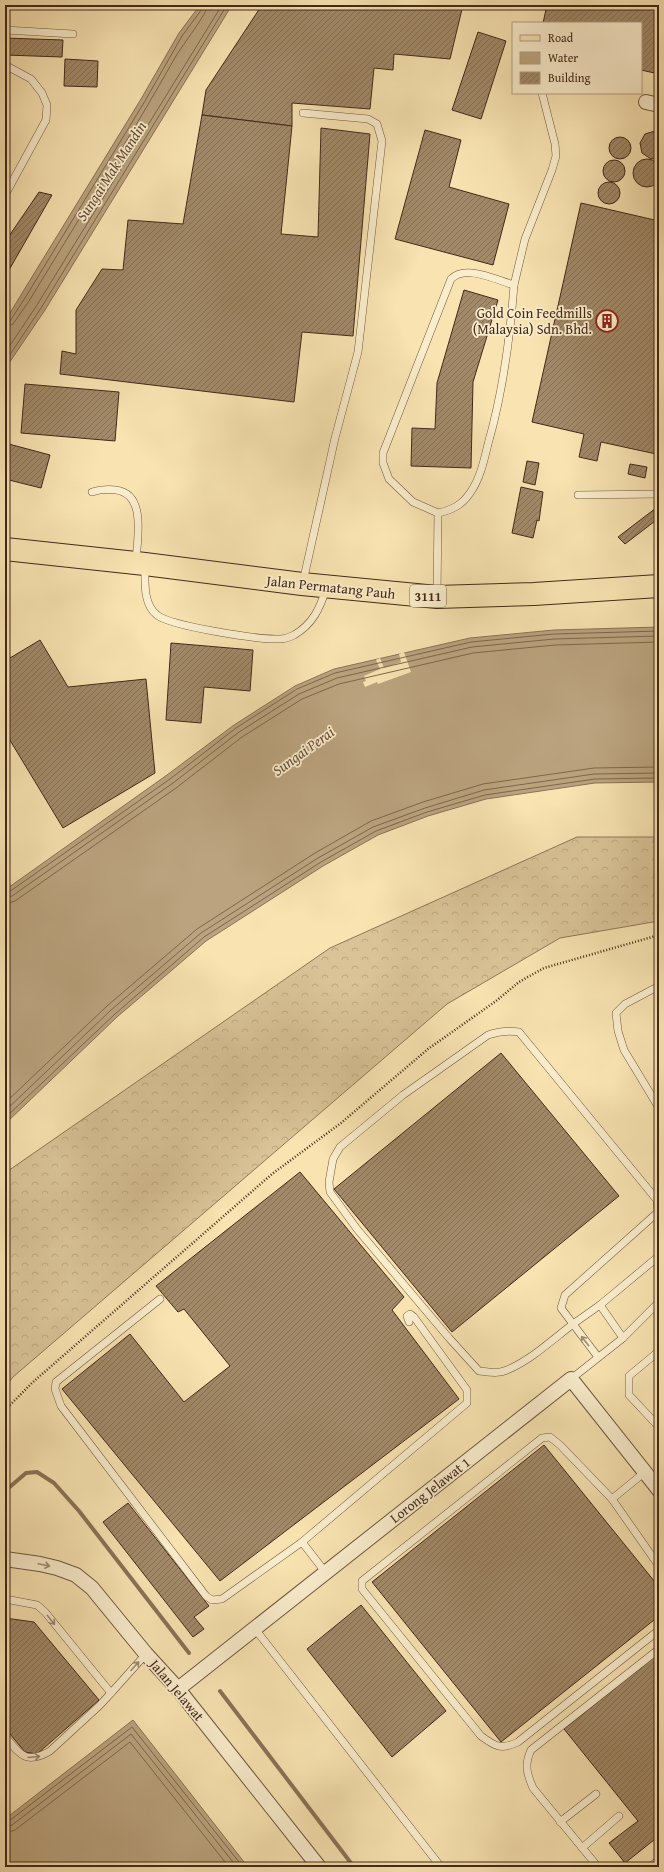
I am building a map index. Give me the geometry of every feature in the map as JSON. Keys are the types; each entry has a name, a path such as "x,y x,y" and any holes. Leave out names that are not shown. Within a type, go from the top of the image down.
{"main road":[{"name":"Jalan Permatang Pauh","path":"5,549 140,563 302,584 437,597 534,594 659,586"}],"street":[{"path":"571,1379 659,1490"},
{"name":"Lorong Jelawat 1","path":"178,1690 571,1379"},
{"name":"Jalan Jelawat","path":"5,1560 40,1564 76,1575 92,1588 146,1654 178,1690 319,1867"}],"lane":[{"path":"5,30 73,34"},
{"path":"5,65 31,79 42,93 47,105 46,120 5,195"},
{"path":"514,285 469,271 456,274 451,279 383,453 383,463 389,479 413,502 438,513 450,510 461,503 471,492 482,469 493,427 505,370 514,285 526,239 556,156 555,144 542,94"},
{"path":"302,584 335,438 358,352 382,141 376,124 368,119 303,113"},
{"path":"92,492 104,489 121,490 132,500 137,509 140,563 147,599 151,609 157,615 174,622 259,638 281,639 293,636 317,615 327,586"},
{"path":"578,495 659,494"},
{"path":"437,597 438,513"},
{"path":"659,986 625,1004 616,1013 618,1031 624,1050 659,1108"},
{"path":"598,1357 573,1324 560,1308 565,1295 658,1212 657,1200 519,1032 509,1030 498,1031 488,1036 403,1095 340,1147 333,1159 330,1172 330,1192 356,1229 479,1371 495,1373 507,1370 531,1355 573,1324 600,1305 659,1256"},
{"path":"160,1299 56,1382 55,1389 61,1406 206,1596 212,1600 222,1599 302,1542 467,1403 467,1390 414,1317 410,1314 407,1316 409,1322"},
{"path":"571,1379 623,1338 659,1302"},
{"path":"600,1305 623,1338"},
{"path":"659,1351 629,1376 628,1384 630,1394 659,1427"},
{"path":"659,1566 612,1499 560,1444 550,1437 542,1438 362,1581 362,1589 481,1736 492,1745 504,1748 518,1742 659,1630"},
{"path":"612,1499 645,1472"},
{"path":"302,1542 326,1573"},
{"path":"5,1599 37,1605 45,1612 111,1693"},
{"path":"255,1629 441,1867"},
{"path":"598,1867 533,1788 527,1775 526,1764 531,1750 659,1649"},
{"path":"5,1736 18,1753 25,1758 40,1757 50,1751 100,1705 146,1654"},
{"path":"560,1822 596,1794"},
{"path":"582,1848 619,1816"},
{"path":"650,1867 659,1860"}],"path":[{"path":"5,1416 9,1406 33,1382 272,1174 341,1123 428,1049 496,1001 518,982 544,968 659,935"}],"green space":[{"path":"577,837 659,837 659,921 560,938 447,1004 13,1377 5,1387 5,1173 330,948"}],"water":[{"name":"Sungai Mak Mandin","path":"200,5 232,5 45,310 5,369 5,321 141,99 179,33"},
{"name":"Sungai Perai","path":"659,627 659,782 595,783 486,799 428,816 378,835 323,866 206,941 117,1017 5,1124 5,890 167,775 234,725 295,686 334,669 470,638 554,630"},
{"path":"133,1720 248,1867 5,1867 5,1819"}],"pier":[{"path":"404,652 411,672 365,687 363,682 366,681 364,676 380,669 376,660 380,658 384,668 401,662 399,654"}],"building":[{"path":"262,5 463,5 450,59 394,54 393,70 374,68 370,109 292,103 292,126 202,115 206,90"},
{"path":"547,5 659,5 659,74 642,70 642,22 543,22"},
{"path":"478,32 506,41 481,119 452,110"},
{"path":"5,38 63,40 62,57 5,55"},
{"path":"65,59 98,61 97,87 64,86"},
{"path":"202,115 292,126 281,234 318,237 321,128 370,134 353,336 302,332 294,402 60,374 62,351 76,354 76,310 102,269 123,270 128,220 183,224"},
{"path":"425,130 461,140 449,187 509,204 493,265 395,239"},
{"path":"655,131 659,132 659,157 651,159 642,153 640,143 645,134"},
{"path":"620,137 628,140 631,148 628,156 620,159 612,156 609,148 612,140"},
{"path":"647,159 657,163 661,173 657,183 647,187 637,183 633,173 637,163"},
{"path":"614,160 622,163 625,171 622,179 614,182 606,179 603,171 606,163"},
{"path":"609,182 617,185 620,193 617,201 609,204 601,201 598,193 601,185"},
{"path":"39,192 52,195 5,277 5,242"},
{"name":"Gold Coin Feedmills (Malaysia) Sdn. Bhd.","path":"581,203 659,221 659,443 656,454 601,442 597,461 579,457 584,434 532,422"},
{"path":"464,290 498,300 473,382 471,468 411,466 412,428 435,429 437,383"},
{"path":"25,384 119,392 115,441 21,433"},
{"path":"5,443 50,455 41,488 5,479"},
{"path":"527,461 539,463 535,485 523,482"},
{"path":"630,464 647,467 645,478 628,474"},
{"path":"521,487 543,492 539,521 537,520 533,538 512,533"},
{"path":"656,500 659,500 659,518 625,544 618,537 656,508"},
{"path":"40,640 68,687 146,679 155,773 63,828 5,732 5,661"},
{"path":"171,643 253,650 250,691 204,687 201,723 166,720"},
{"path":"501,1053 619,1196 452,1332 334,1189"},
{"path":"300,1172 404,1297 392,1310 459,1399 220,1581 62,1389 130,1334 184,1402 230,1366 184,1309 178,1312 156,1286"},
{"path":"544,1445 659,1587 659,1616 501,1742 372,1582"},
{"path":"128,1503 209,1606 194,1617 204,1629 193,1637 103,1522"},
{"path":"361,1605 446,1711 392,1757 307,1649"},
{"path":"5,1618 34,1622 99,1700 37,1754 25,1752 5,1728"},
{"path":"659,1653 659,1836 625,1863 609,1843 638,1821 564,1729"}],"waterway":[{"path":"5,1491 26,1473 37,1472 54,1483 79,1511 189,1653"},
{"path":"220,1691 354,1867"}],"place":[{"name":"Gold Coin Feedmills (Malaysia) Sdn. Bhd.","path":"607,321"}]}
